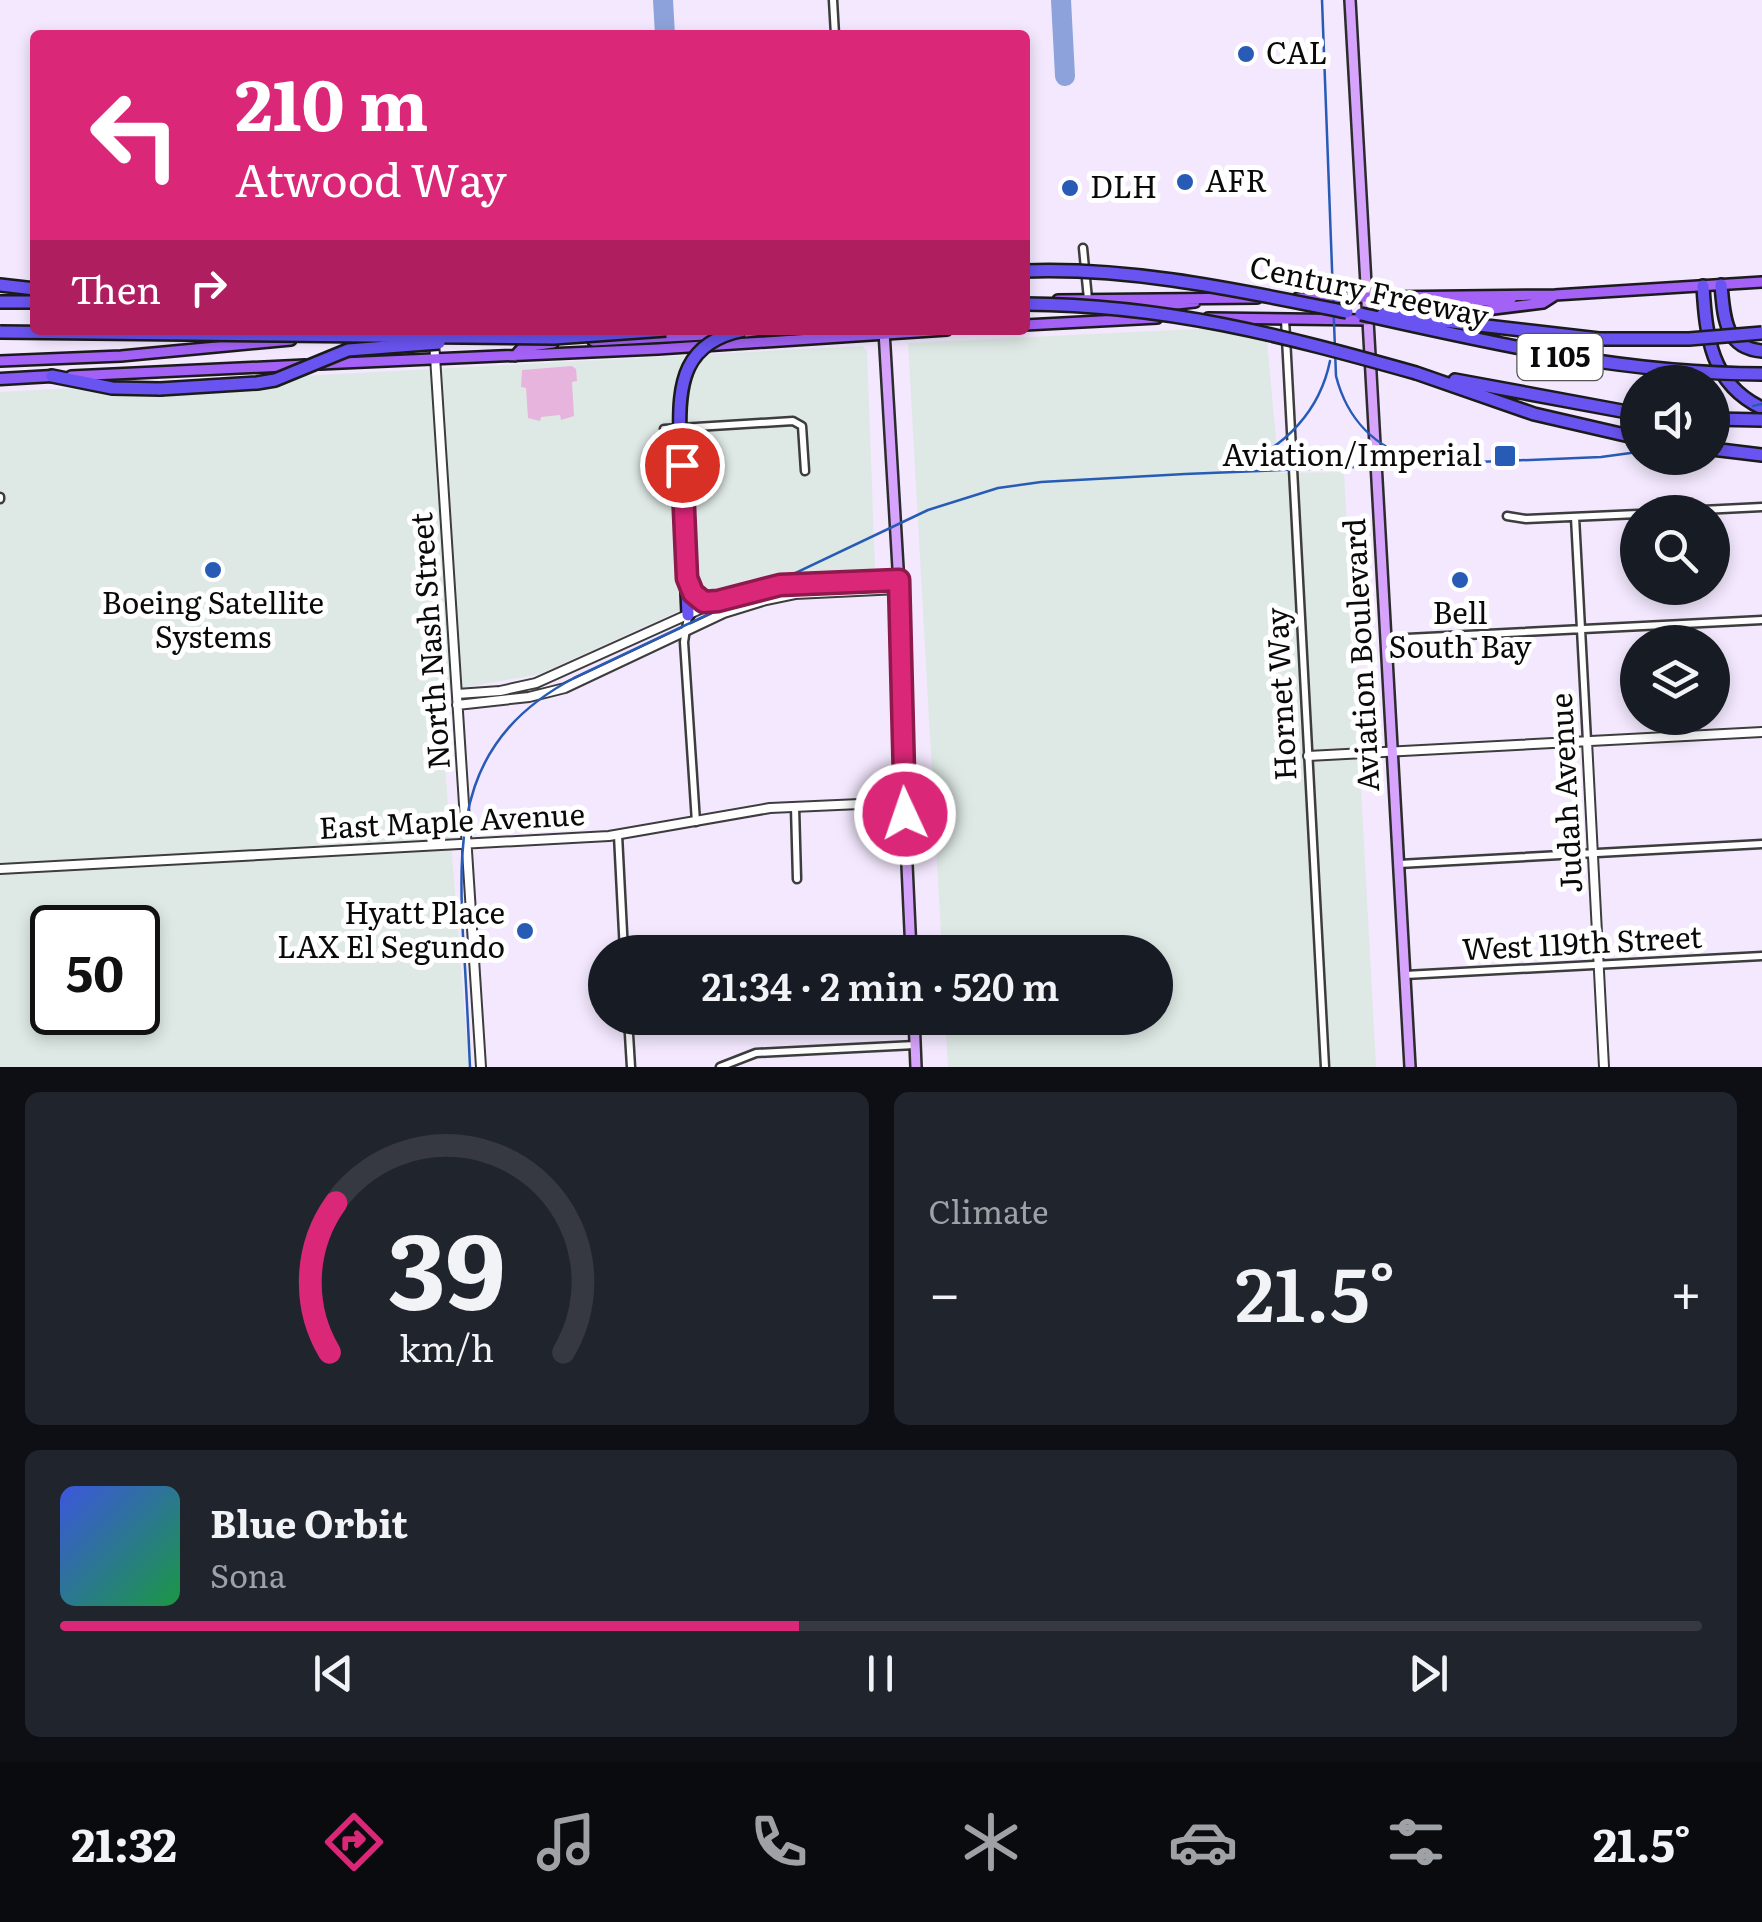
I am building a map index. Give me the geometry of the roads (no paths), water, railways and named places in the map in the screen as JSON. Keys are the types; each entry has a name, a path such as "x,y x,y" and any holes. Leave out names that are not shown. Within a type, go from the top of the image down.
{"highway":[{"name":"Century Freeway","path":"1030,270 1160,278 1588,362 1676,372 1762,374"},
{"path":"0,285 30,288"},
{"path":"1721,285 1727,328 1734,341 1742,347 1762,350"},
{"path":"1703,286 1713,360 1739,394 1762,408"},
{"path":"0,302 30,302"},
{"name":"Century Freeway","path":"1030,303 1110,307 1226,323 1416,373 1620,411"},
{"path":"1365,317 1398,313 1508,331 1599,339 1762,334"},
{"path":"0,332 30,332"},
{"path":"277,335 554,338"},
{"path":"688,615 679,408 683,376 698,353 724,335"},
{"path":"0,379 52,376 112,388 160,389 275,380 327,357 374,346 660,336"},
{"path":"1416,373 1534,414 1620,434"},
{"path":"1730,419 1762,420"},
{"path":"1730,451 1762,455"},
{"path":"687,578 698,598 704,602 718,601"}],"main road":[{"name":"Aviation Boulevard","path":"1350,0 1410,1067"},
{"path":"1030,303 1556,295 1762,282"},
{"path":"1365,317 1508,300 1522,294"},
{"path":"1030,325 1481,313 1543,303 1556,295"},
{"path":"1085,321 1098,311 1186,304 1212,298"},
{"path":"0,361 121,356 366,335"},
{"path":"52,376 515,356 660,336 716,335"},
{"path":"884,335 899,584 910,935"},
{"path":"915,1035 916,1067"}],"street":[{"path":"833,0 834,30"},
{"path":"1083,248 1088,300"},
{"name":"Hornet Way","path":"1284,318 1325,1067"},
{"name":"North Nash Street","path":"433,335 481,1067"},
{"path":"664,429 793,421 802,426 805,471"},
{"path":"1730,509 1762,507"},
{"path":"1507,516 1526,519 1620,515"},
{"name":"Judah Avenue","path":"1574,517 1604,1067"},
{"path":"456,694 500,691 536,683 718,601 780,585 899,584"},
{"path":"457,705 529,697 565,688 724,613 780,596 899,584"},
{"path":"688,615 685,632 696,822"},
{"path":"1386,640 1762,620"},
{"path":"1308,756 1762,732"},
{"name":"East Maple Avenue","path":"0,869 618,835 796,807 904,802"},
{"path":"796,807 798,879"},
{"path":"618,835 623,935"},
{"path":"1399,864 1762,844"},
{"name":"West 119th Street","path":"1405,976 1762,956"},
{"path":"629,1035 631,1067"},
{"path":"720,1067 756,1053 915,1045"}],"tram line":[{"path":"1322,0 1336,376 1347,406 1365,430 1389,448 1418,460"},
{"path":"1239,465 1272,448 1298,425 1318,395 1330,361"},
{"path":"1753,406 1762,404"},
{"path":"470,1067 461,895 466,820 489,756 509,727 537,701 574,678 928,510 998,488 1185,474 1620,454"}],"place":[{"name":"CAL","path":"1246,54"},
{"name":"AFR","path":"1185,182"},
{"name":"DLH","path":"1070,188"},
{"name":"Aviation/Imperial","path":"1505,456"},
{"name":"Boeing Satellite Systems","path":"213,570"},
{"name":"Bell South Bay","path":"1460,580"},
{"name":"Hyatt Place LAX El Segundo","path":"525,931"}]}
